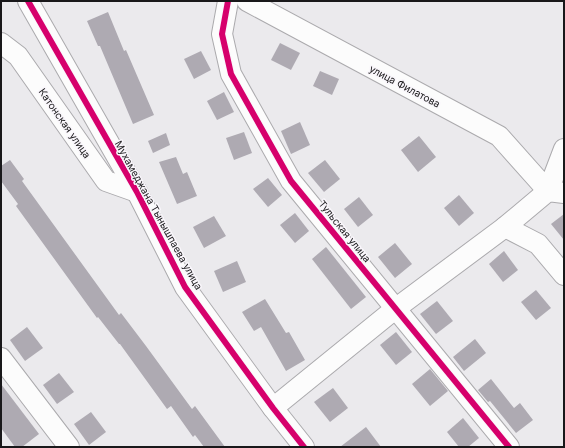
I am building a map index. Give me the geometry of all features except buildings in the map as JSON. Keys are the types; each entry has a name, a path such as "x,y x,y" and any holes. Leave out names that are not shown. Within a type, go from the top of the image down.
{"street":[{"name":"Мухамеджана Тынышпаева улица","path":"28,1 137,192 185,287 304,447"},
{"name":"Тульская улица","path":"228,1 222,34 231,74 291,181 509,447"},
{"name":"улица Филатова","path":"247,1 499,136 556,192"},
{"name":"Катонская улица","path":"1,43 18,56 106,181 137,192"},
{"path":"274,408 395,309 505,227 556,192 564,149"},
{"path":"505,227 538,244 564,276"},
{"path":"1,358 69,447"}],"cycle path":[{"path":"28,1 137,192 185,287 273,408 304,447"},
{"path":"228,1 222,34 231,74 291,181 509,447"}]}
